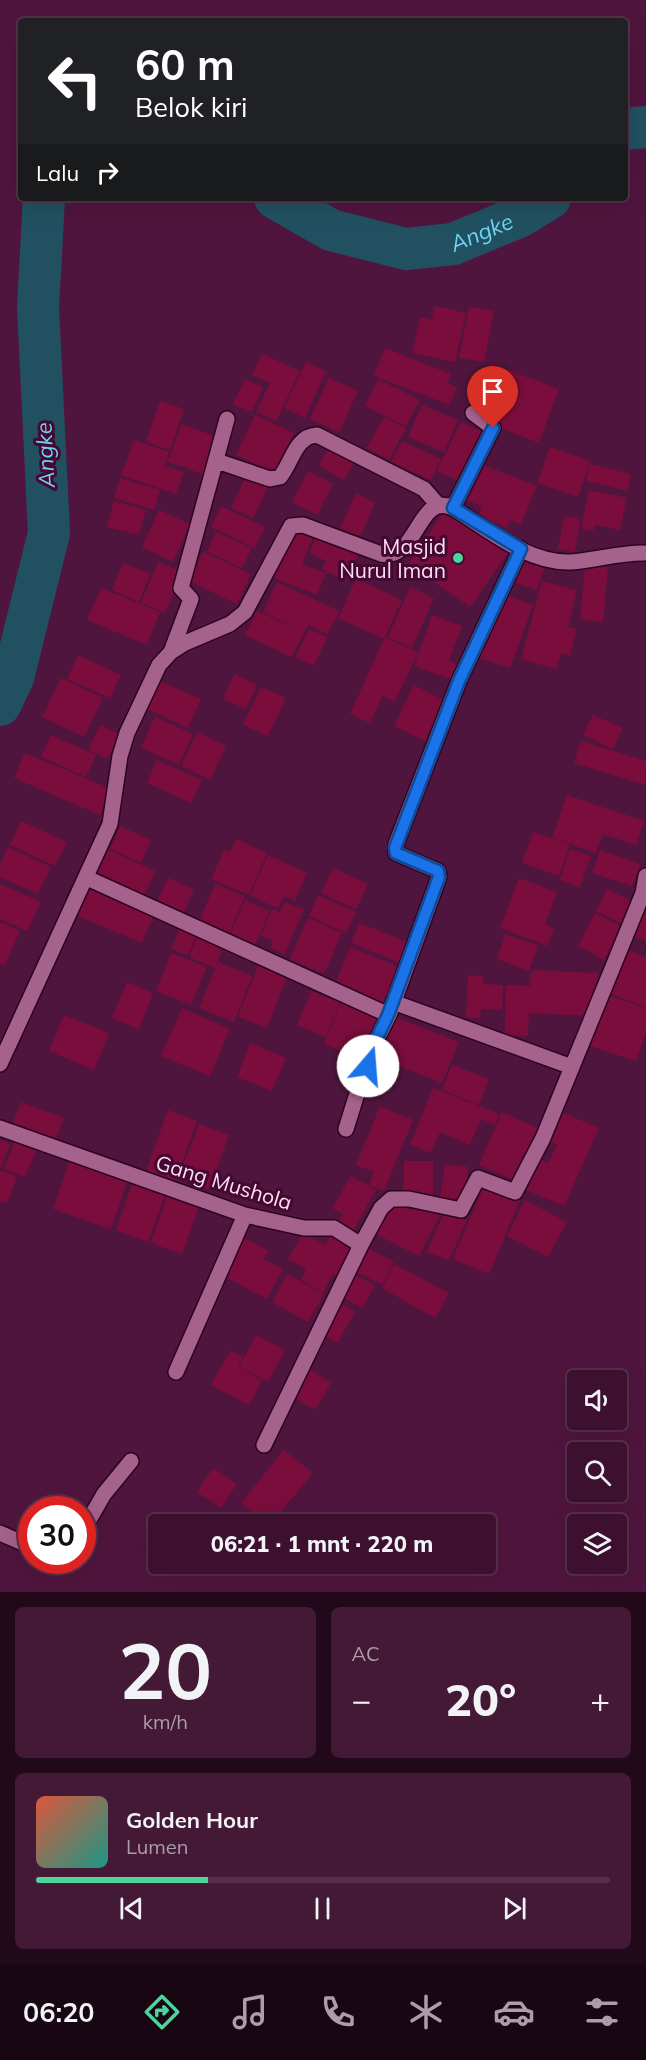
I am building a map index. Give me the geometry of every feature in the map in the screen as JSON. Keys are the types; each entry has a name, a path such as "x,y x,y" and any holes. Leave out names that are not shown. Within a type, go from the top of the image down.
{"street":[{"path":"453,508 493,428 473,413"},
{"path":"171,652 191,599 181,588 227,419"},
{"path":"217,461 270,479 280,477 302,440 309,435 317,435 424,489 437,504 453,508 521,549 548,560 571,562 646,553"},
{"path":"0,1064 87,879 110,824 120,756 127,733 159,665 171,652 230,624 245,612 289,529 294,524 303,525 381,554 393,555 405,549 432,507 437,504"},
{"path":"346,1129 369,1055 391,1008 440,874 396,853 395,848 459,681 521,549"},
{"path":"264,1445 381,1208 392,1199 409,1199 461,1210 478,1178 515,1192 543,1138 643,893 646,876"},
{"path":"87,879 391,1008 572,1068"},
{"name":"Gang Mushola","path":"0,1128 244,1215 304,1228 334,1228 361,1245"},
{"path":"176,1372 244,1215"},
{"path":"96,1508 104,1494 131,1461"},
{"path":"0,1533 18,1541"}],"building":[{"path":"435,306 466,313 455,362 412,353 420,317 432,320"},
{"path":"469,307 494,311 484,362 459,358"},
{"path":"385,348 451,374 447,383 457,387 450,405 374,376"},
{"path":"262,354 300,371 276,421 256,412 270,383 252,375"},
{"path":"306,362 326,371 305,418 284,408"},
{"path":"490,363 559,389 539,443 496,426 503,409 476,398"},
{"path":"329,378 358,391 339,432 310,419"},
{"path":"245,379 263,387 252,412 233,404"},
{"path":"378,379 420,400 406,426 365,406"},
{"path":"160,401 184,409 170,450 146,442"},
{"path":"422,405 458,420 444,452 408,437"},
{"path":"255,415 294,433 275,473 236,455"},
{"path":"384,417 406,428 389,460 367,448"},
{"path":"461,422 482,432 459,481 437,471"},
{"path":"181,424 217,437 203,474 168,462"},
{"path":"134,440 169,452 165,466 184,472 176,494 121,475"},
{"path":"402,441 441,459 431,480 391,462"},
{"path":"331,445 356,460 344,480 319,465"},
{"path":"550,447 590,461 578,497 537,483"},
{"path":"481,464 537,486 521,524 510,520 507,528 478,516 482,506 466,500"},
{"path":"590,464 631,474 627,491 586,481"},
{"path":"308,471 333,484 317,515 292,502"},
{"path":"248,472 270,482 253,518 231,508"},
{"path":"120,478 160,490 154,510 114,498"},
{"path":"589,490 627,498 620,530 595,525 593,531 581,528"},
{"path":"356,493 375,503 360,537 340,528"},
{"path":"114,501 146,510 139,535 107,527"},
{"path":"221,506 265,527 255,548 211,527"},
{"name":"Masjid Nurul Iman","path":"446,508 509,551 470,607 408,564"},
{"path":"159,510 190,524 173,562 142,547"},
{"path":"564,516 580,519 575,552 558,549"},
{"path":"295,528 314,535 302,564 326,573 317,595 274,578"},
{"path":"216,532 252,548 242,568 207,552"},
{"path":"318,534 359,553 346,581 322,569 326,561 309,553"},
{"path":"203,552 251,574 237,604 189,581"},
{"path":"523,560 545,567 537,590 515,583"},
{"path":"158,562 183,572 165,613 141,603"},
{"path":"123,563 150,574 139,602 112,590"},
{"path":"585,565 608,567 603,622 580,620"},
{"path":"356,579 402,600 385,637 418,652 395,702 382,696 370,723 350,714 384,639 338,618"},
{"path":"542,581 577,590 568,627 577,629 570,656 561,653 556,669 521,659"},
{"path":"277,582 339,611 328,634 308,625 291,657 245,635 257,611 301,631 263,612"},
{"path":"410,587 434,598 412,648 388,637"},
{"path":"101,588 160,612 147,645 87,620"},
{"path":"502,594 533,605 510,668 479,658"},
{"path":"432,615 462,626 449,661 459,665 453,680 414,666"},
{"path":"309,629 327,637 314,666 295,657"},
{"path":"78,655 121,675 110,698 67,679"},
{"path":"234,674 257,685 246,709 223,699"},
{"path":"61,678 103,698 84,737 42,717"},
{"path":"160,681 201,699 188,728 147,709"},
{"path":"414,685 445,701 425,741 394,726"},
{"path":"261,687 286,698 268,736 243,725"},
{"path":"593,715 623,728 613,749 583,735"},
{"path":"155,717 193,734 179,765 141,748"},
{"path":"100,725 119,734 108,759 88,750"},
{"path":"197,732 226,746 210,780 181,766"},
{"path":"51,735 96,755 86,777 41,757"},
{"path":"581,741 646,761 645,785 574,763"},
{"path":"25,753 111,789 100,815 14,778"},
{"path":"157,760 202,780 191,803 147,783"},
{"path":"567,795 644,821 636,845 603,834 596,853 552,838"},
{"path":"21,821 67,842 55,866 10,845"},
{"path":"120,826 151,840 141,863 110,849"},
{"path":"533,832 570,845 559,876 522,863"},
{"path":"236,839 267,853 249,895 211,879 224,850 230,852"},
{"path":"8,847 51,867 38,894 0,877 0,865"},
{"path":"106,849 155,871 143,899 94,877"},
{"path":"570,849 591,856 580,887 560,880"},
{"path":"600,850 640,864 632,886 592,873"},
{"path":"268,855 307,873 295,901 284,896 278,908 250,896"},
{"path":"333,868 368,884 356,909 321,893"},
{"path":"168,878 194,889 181,919 154,908"},
{"path":"519,878 557,892 545,924 554,928 547,946 500,928"},
{"path":"92,883 156,910 142,943 78,916"},
{"path":"0,884 41,902 27,931 0,919"},
{"path":"215,884 245,896 228,936 198,923"},
{"path":"607,889 635,903 624,925 596,911"},
{"path":"318,895 356,912 346,933 309,916"},
{"path":"245,900 270,911 254,948 229,936"},
{"path":"284,902 304,909 285,954 271,948 273,941 261,936 272,909 280,912"},
{"path":"595,913 622,927 604,960 578,946"},
{"path":"636,913 646,915 646,940 631,937"},
{"path":"308,918 342,933 324,974 290,959"},
{"path":"0,922 20,931 5,965 0,963"},
{"path":"182,922 199,929 188,955 171,949"},
{"path":"359,923 408,942 400,963 351,943"},
{"path":"200,930 226,940 215,968 189,957"},
{"path":"505,934 538,945 529,971 497,959"},
{"path":"350,947 402,968 387,1006 335,985"},
{"path":"622,948 646,957 646,1007 606,992"},
{"path":"171,953 207,967 191,1005 156,991"},
{"path":"218,962 252,976 234,1022 199,1008"},
{"path":"258,966 287,977 267,1028 238,1017"},
{"path":"531,970 598,973 597,997 592,996 591,1016 529,1013 528,1036 505,1035 506,985 530,986"},
{"path":"468,975 484,976 483,984 503,985 502,1010 481,1009 480,1018 466,1017"},
{"path":"127,982 153,993 139,1029 112,1018"},
{"path":"311,991 340,1002 326,1037 297,1025"},
{"path":"604,994 646,1008 646,1033 636,1061 587,1045"},
{"path":"343,997 382,1012 363,1059 324,1044"},
{"path":"182,1008 230,1029 210,1076 161,1056"},
{"path":"64,1015 109,1033 94,1070 49,1051"},
{"path":"390,1015 459,1042 442,1083 373,1056"},
{"path":"250,1043 286,1058 272,1091 237,1077"},
{"path":"452,1065 489,1079 479,1105 442,1090"},
{"path":"433,1088 499,1114 495,1125 481,1119 470,1145 440,1132 431,1153 410,1145"},
{"path":"21,1102 64,1118 53,1145 11,1128"},
{"path":"380,1106 413,1120 384,1191 369,1185 374,1172 356,1165"},
{"path":"168,1110 197,1121 175,1182 146,1171"},
{"path":"559,1111 599,1128 564,1206 526,1190 540,1159 548,1163 557,1145 546,1140"},
{"path":"502,1112 540,1129 517,1181 479,1165"},
{"path":"199,1124 229,1135 209,1190 178,1179"},
{"path":"0,1140 10,1144 0,1169"},
{"path":"15,1142 36,1151 25,1177 4,1169"},
{"path":"404,1161 433,1161 433,1197 403,1197"},
{"path":"69,1162 127,1182 111,1229 53,1209"},
{"path":"445,1164 468,1167 464,1200 440,1197"},
{"path":"0,1170 17,1177 7,1203 0,1201"},
{"path":"351,1176 376,1190 352,1233 337,1224 343,1214 332,1208"},
{"path":"485,1183 521,1198 489,1274 453,1259"},
{"path":"132,1184 165,1195 148,1242 116,1230"},
{"path":"167,1196 199,1207 182,1254 151,1243"},
{"path":"392,1200 411,1210 415,1202 440,1215 419,1256 374,1233"},
{"path":"525,1200 567,1222 548,1257 507,1236"},
{"path":"445,1212 467,1220 449,1260 426,1252"},
{"path":"333,1230 357,1243 338,1277 333,1274 323,1293 301,1280 306,1269 288,1259 303,1233 325,1245"},
{"path":"241,1236 269,1251 264,1259 283,1269 267,1299 220,1274"},
{"path":"367,1247 394,1262 382,1285 355,1271"},
{"path":"394,1264 449,1293 435,1318 382,1288"},
{"path":"287,1274 324,1294 308,1322 272,1302"},
{"path":"353,1274 375,1285 363,1308 341,1297"},
{"path":"338,1302 355,1311 338,1343 321,1334"},
{"path":"256,1335 285,1350 268,1382 239,1367"},
{"path":"231,1350 243,1357 238,1367 262,1380 249,1405 211,1385"},
{"path":"306,1367 331,1383 315,1410 289,1394"},
{"path":"284,1450 313,1473 279,1514 255,1514 241,1503"},
{"path":"213,1468 237,1484 221,1508 197,1492"}],"waterway":[{"name":"Angke","path":"628,129 646,127"},
{"name":"Angke","path":"0,705 13,678 49,533 38,307 44,201"},
{"name":"Angke","path":"280,201 331,230 406,249 453,244 521,216 545,201"}],"place":[{"name":"Masjid Nurul Iman","path":"458,558"}],"route":[{"path":"368,1066 372,1048 388,1015 440,874 438,871 396,853 395,848 459,681 521,549 453,508 493,428"}]}
